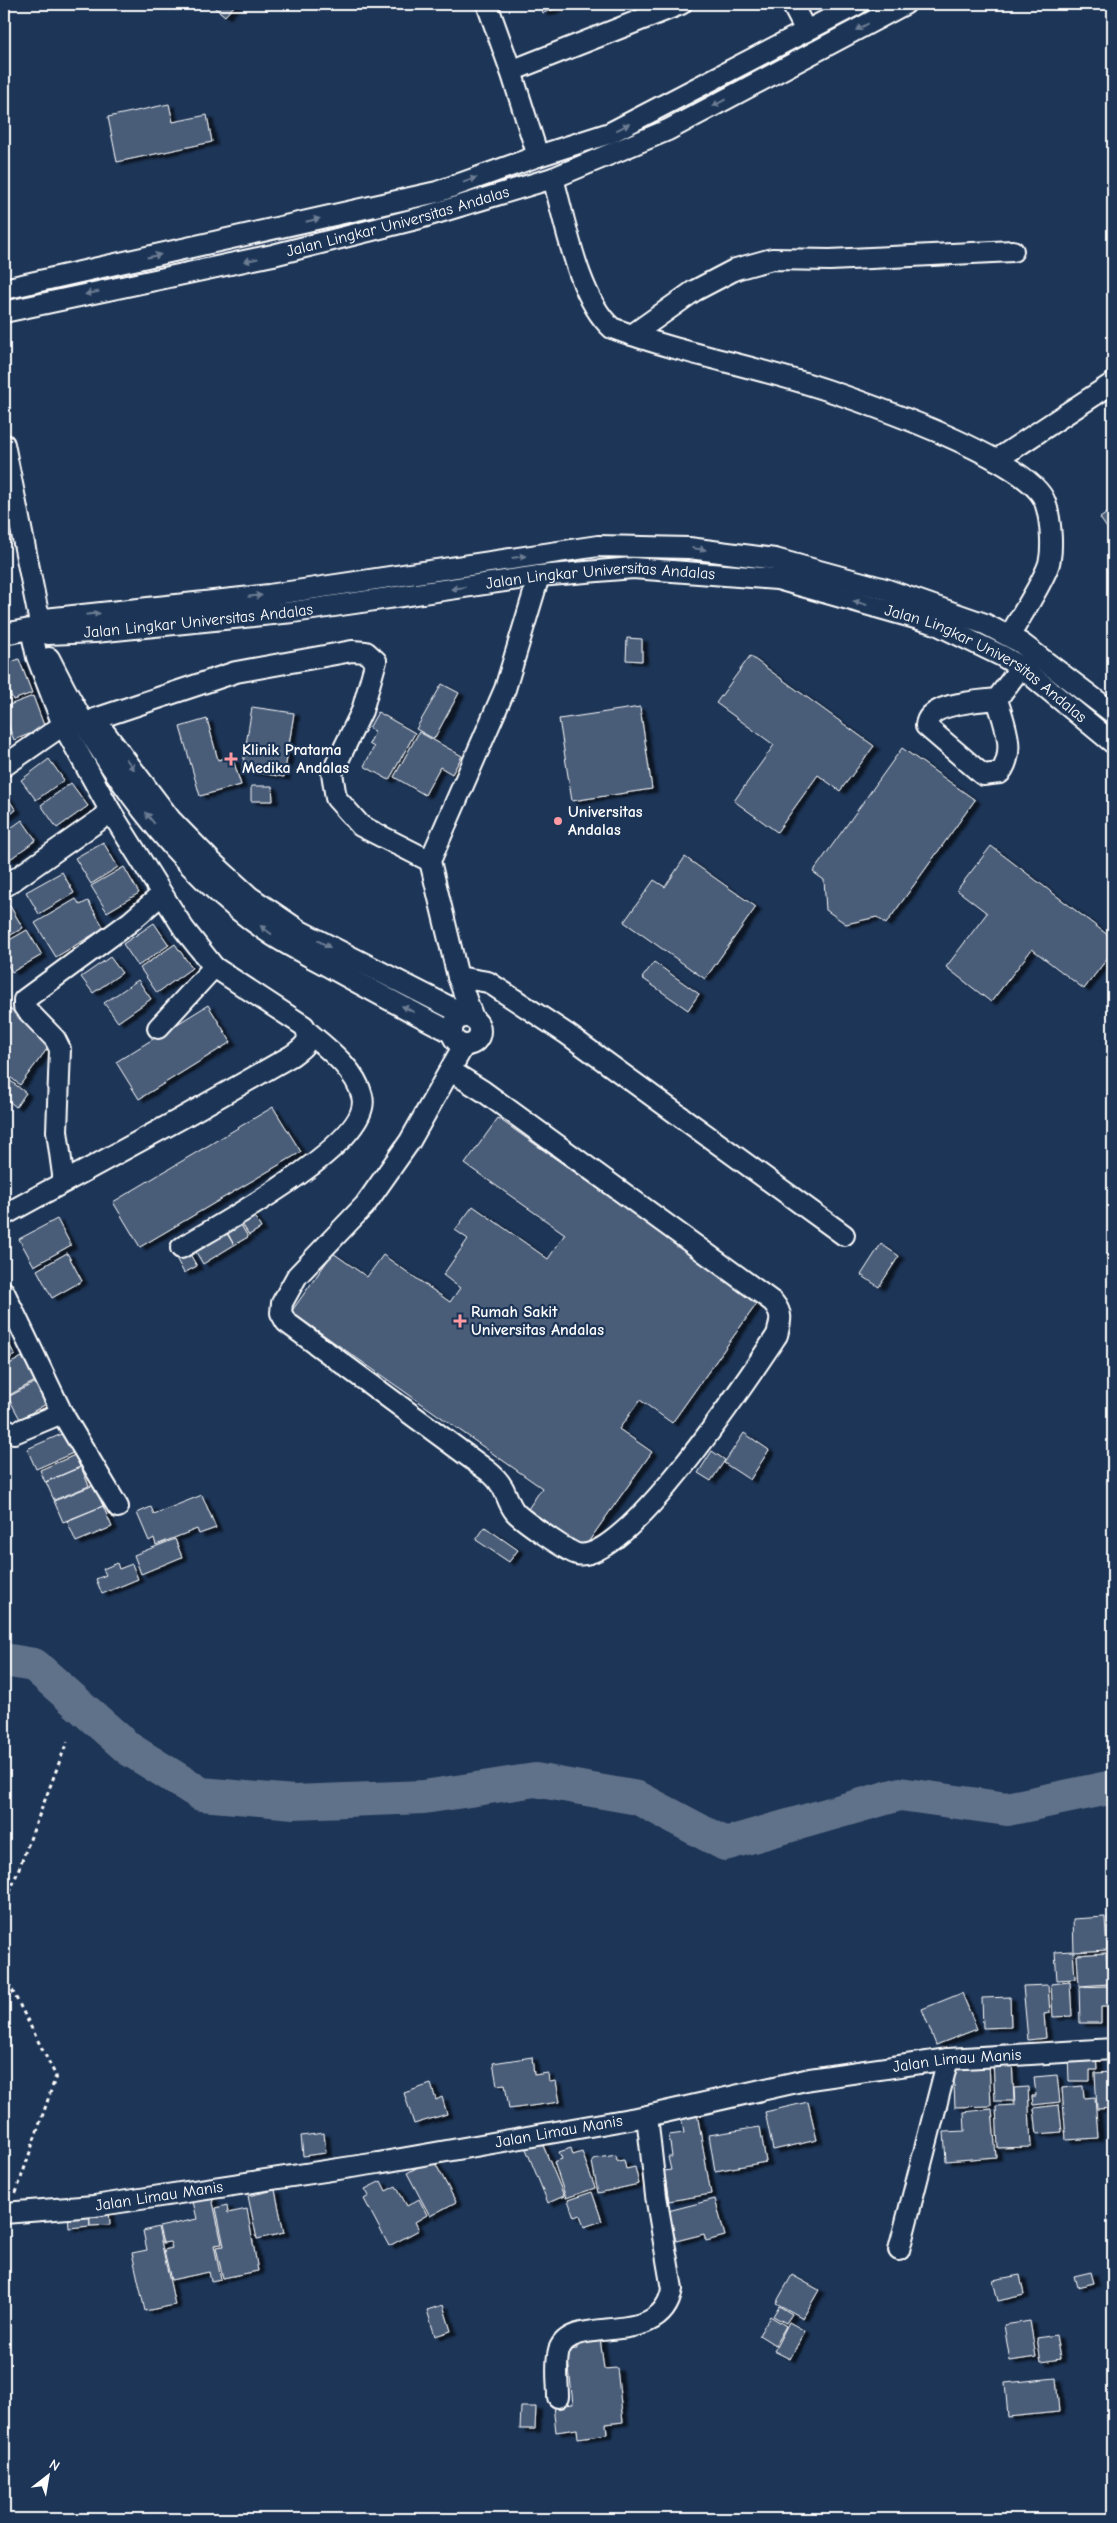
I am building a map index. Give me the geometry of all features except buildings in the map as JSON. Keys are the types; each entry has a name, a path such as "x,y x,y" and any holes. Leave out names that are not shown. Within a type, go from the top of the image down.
{"street":[{"path":"487,4 538,156"},
{"path":"511,71 680,4"},
{"path":"792,4 806,31"},
{"name":"Jalan Lingkar Universitas Andalas","path":"4,289 437,192 610,133 858,4"},
{"name":"Jalan Lingkar Universitas Andalas","path":"4,312 273,255 420,218 553,178 668,130 905,4"},
{"path":"553,178 584,286 601,318 612,328 826,390 957,440 1015,470 1036,488 1045,500 1051,525 1048,568 1010,635"},
{"path":"267,231 273,255"},
{"path":"632,335 703,287 736,269 772,259 830,260 1013,251"},
{"path":"996,460 1113,383"},
{"path":"4,444 40,630 81,720 134,797 173,848 226,900 272,935 458,1039 471,1044 480,1035 478,1023 470,1017 300,931 250,897 171,820 95,719 40,630"},
{"name":"Jalan Lingkar Universitas Andalas","path":"40,630 426,570 598,546 689,548 775,559 885,589 985,624 1010,635 1113,713"},
{"path":"669,548 671,571"},
{"name":"Jalan Lingkar Universitas Andalas","path":"40,630 95,632 293,612 539,576 633,568 777,579 936,624 1022,667 1113,743"},
{"path":"426,570 432,592"},
{"path":"470,1017 458,977 430,861 505,689 539,576"},
{"path":"4,634 40,630"},
{"path":"40,630 37,658 63,725 111,812 161,895 184,929 214,967 304,1026 308,1032 339,1059 363,1096 363,1111 352,1129 322,1158 291,1181 181,1248"},
{"path":"95,719 236,672 352,650 366,652 376,661 362,712 332,773 336,798 361,826 430,861"},
{"path":"997,699 1008,737 1007,764 1000,773 983,775 926,726 926,719 932,712 968,701 997,699 1022,667"},
{"path":"4,766 63,725"},
{"path":"4,887 111,812"},
{"path":"64,1182 57,1131 60,1049 55,1039 24,1007 24,1000 130,922 161,895"},
{"path":"158,1028 214,967"},
{"path":"458,977 488,982 567,1034 844,1235"},
{"path":"450,1071 483,1091 774,1302 780,1311 782,1319 777,1335 671,1483 617,1538 602,1550 578,1554 566,1549 516,1514 502,1485 488,1471 286,1322 281,1313 282,1303 297,1276 364,1205 410,1141 450,1071 458,1039 455,1020 470,1017"},
{"path":"4,1215 291,1056 306,1045 308,1032"},
{"path":"4,1292 62,1413 118,1507"},
{"path":"4,1428 14,1433 62,1413"},
{"name":"Jalan Limau Manis","path":"7,2213 94,2206 378,2163 647,2116 810,2079 948,2060 1113,2049"},
{"path":"899,2250 948,2060"},
{"path":"558,2397 560,2350 569,2339 588,2331 622,2328 647,2322 665,2309 670,2300 672,2289 656,2196 647,2116"}],"path":[{"path":"7,2213 56,2076 8,1982 5,1905 67,1742"}],"waterway":[{"path":"4,1660 34,1665 129,1749 201,1794 294,1802 424,1797 535,1780 638,1798 725,1844 900,1794 1007,1809 1113,1787"}],"place":[{"name":"Klinik Pratama Medika Andalas","path":"231,759"},
{"name":"Universitas Andalas","path":"558,821"},
{"name":"Rumah Sakit Universitas Andalas","path":"460,1321"}]}
